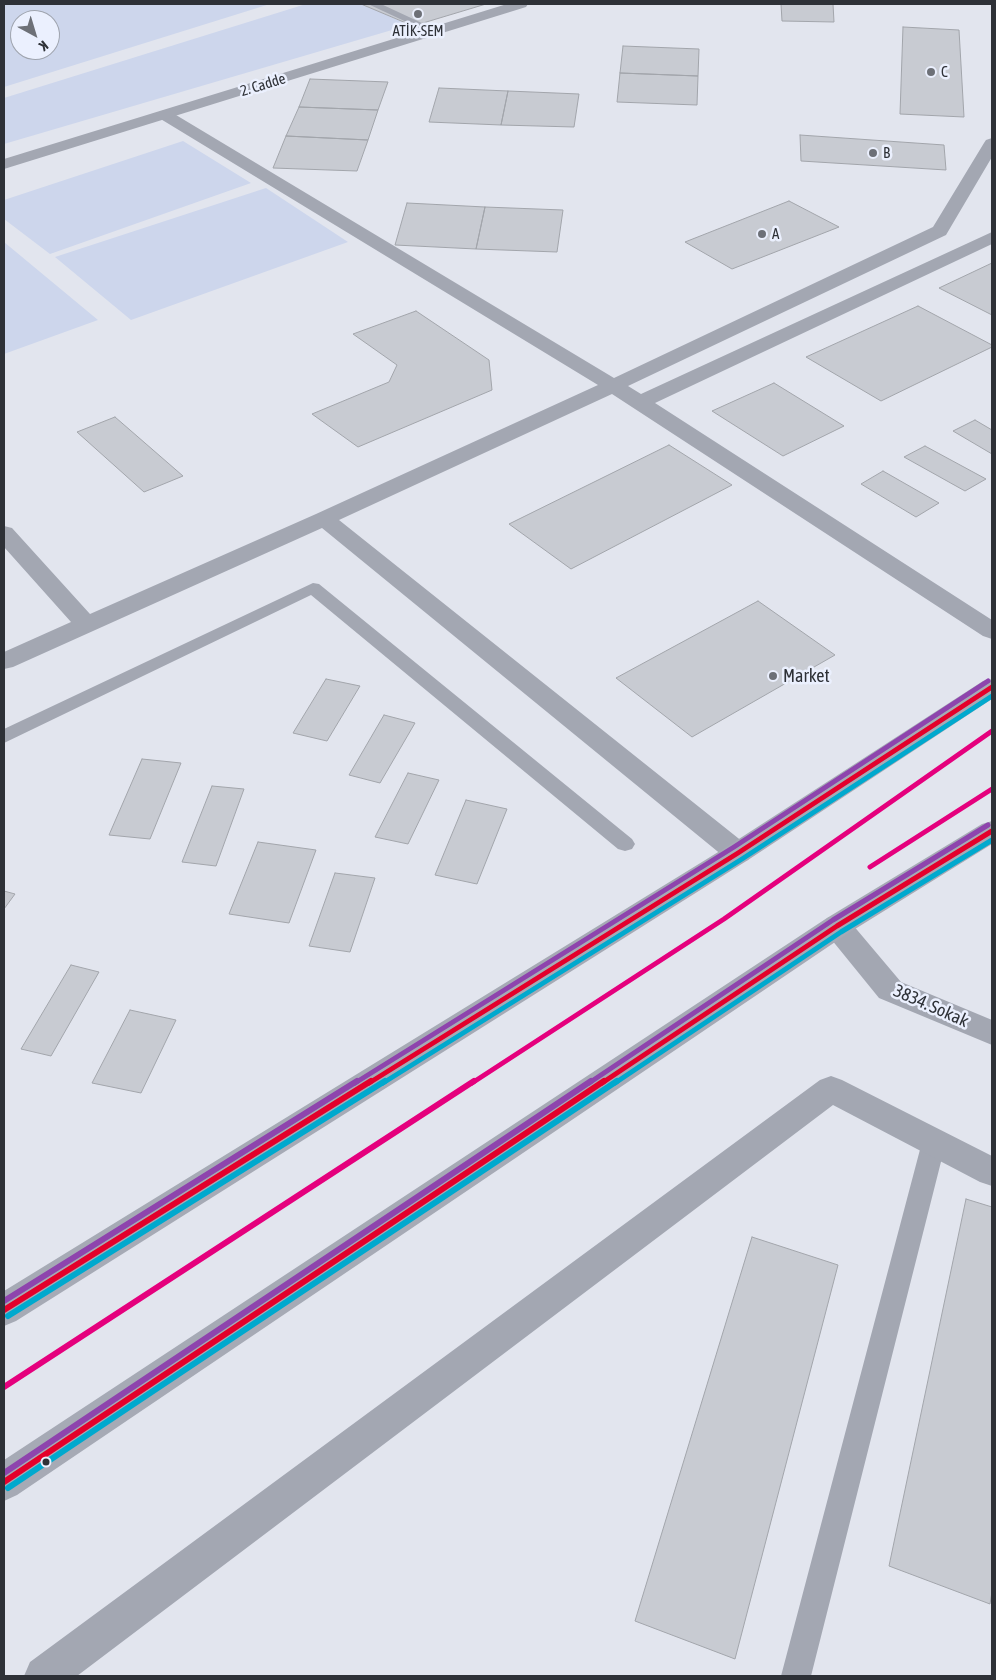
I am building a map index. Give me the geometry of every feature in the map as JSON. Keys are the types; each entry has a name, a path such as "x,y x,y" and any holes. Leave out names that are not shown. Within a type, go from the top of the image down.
{"main road":[{"path":"4,1310 738,853 992,687"},
{"path":"4,1482 837,926 992,831"}],"street":[{"name":"2. Cadde","path":"4,164 521,4"},
{"path":"165,115 640,402 992,631"},
{"path":"4,661 324,519 613,386 940,231 992,143"},
{"path":"640,402 992,237"},
{"path":"324,519 738,853"},
{"path":"4,533 86,624"},
{"name":"3834. Sokak","path":"837,926 890,990 992,1033"},
{"path":"44,1676 830,1089 992,1172"}],"lane":[{"path":"373,4 434,31"},
{"path":"4,737 313,588 625,844"},
{"path":"796,1676 934,1142"}],"shaded area":[{"path":"4,4 270,4 4,87"},
{"path":"306,4 362,4 409,25 4,144 4,98"},
{"path":"183,141 251,183 50,254 4,219 4,200"},
{"path":"266,188 348,242 131,320 55,257"},
{"path":"4,242 98,320 4,354"}],"building":[{"name":"ATİK-SEM","path":"361,4 486,4 413,26"},
{"path":"781,4 833,4 834,22 782,21"},
{"name":"C","path":"903,27 959,30 964,117 900,114"},
{"path":"623,46 699,49 698,76 620,73"},
{"path":"620,73 698,76 697,105 617,102"},
{"path":"310,79 388,82 378,110 299,107"},
{"path":"439,88 508,91 501,125 429,122"},
{"path":"508,91 579,94 574,127 501,125"},
{"path":"299,107 378,110 368,140 286,136"},
{"name":"B","path":"800,135 944,145 946,170 801,161"},
{"path":"286,136 368,140 357,171 273,168"},
{"name":"A","path":"789,201 839,227 732,269 685,242"},
{"path":"407,203 485,207 476,249 395,245"},
{"path":"485,207 563,210 557,252 476,249"},
{"path":"992,263 992,315 939,288"},
{"path":"918,306 992,345 992,347 881,401 806,357"},
{"path":"416,311 489,360 492,390 358,447 312,414 389,382 397,365 353,334"},
{"path":"774,383 844,426 783,456 712,411"},
{"path":"115,417 183,476 144,492 77,432"},
{"path":"975,420 992,430 992,454 953,431"},
{"path":"669,445 732,485 571,569 509,524"},
{"path":"925,446 986,479 965,491 904,457"},
{"path":"883,471 939,503 916,517 861,484"},
{"path":"758,601 835,655 692,737 616,678"},
{"path":"326,679 360,686 327,741 293,733"},
{"path":"384,715 415,723 380,783 349,775"},
{"path":"142,759 181,763 150,839 109,835"},
{"path":"408,773 439,780 408,844 375,837"},
{"path":"212,786 244,789 216,866 182,862"},
{"path":"466,800 507,809 477,884 435,875"},
{"path":"258,842 316,850 289,923 229,914"},
{"path":"335,873 375,878 350,952 309,946"},
{"path":"4,891 15,894 4,909"},
{"path":"71,965 99,972 51,1056 21,1049"},
{"path":"130,1010 176,1020 141,1093 92,1083"},
{"path":"966,1199 992,1207 992,1592 990,1604 889,1566"},
{"path":"752,1237 838,1265 735,1659 635,1621"}],"transit line":[{"path":"4,1301 734,847 988,681"},
{"path":"4,1310 738,853 992,687"},
{"path":"8,1316 742,859 992,696"},
{"path":"4,1387 724,919 992,731"},
{"path":"870,867 992,789"},
{"path":"4,1473 833,920 988,825"},
{"path":"4,1482 837,926 992,831"},
{"path":"8,1488 841,932 992,840"}],"place":[{"name":"ATİK-SEM","path":"418,14"},
{"name":"C","path":"931,72"},
{"name":"B","path":"873,153"},
{"name":"A","path":"762,234"},
{"name":"Market","path":"773,676"}]}
